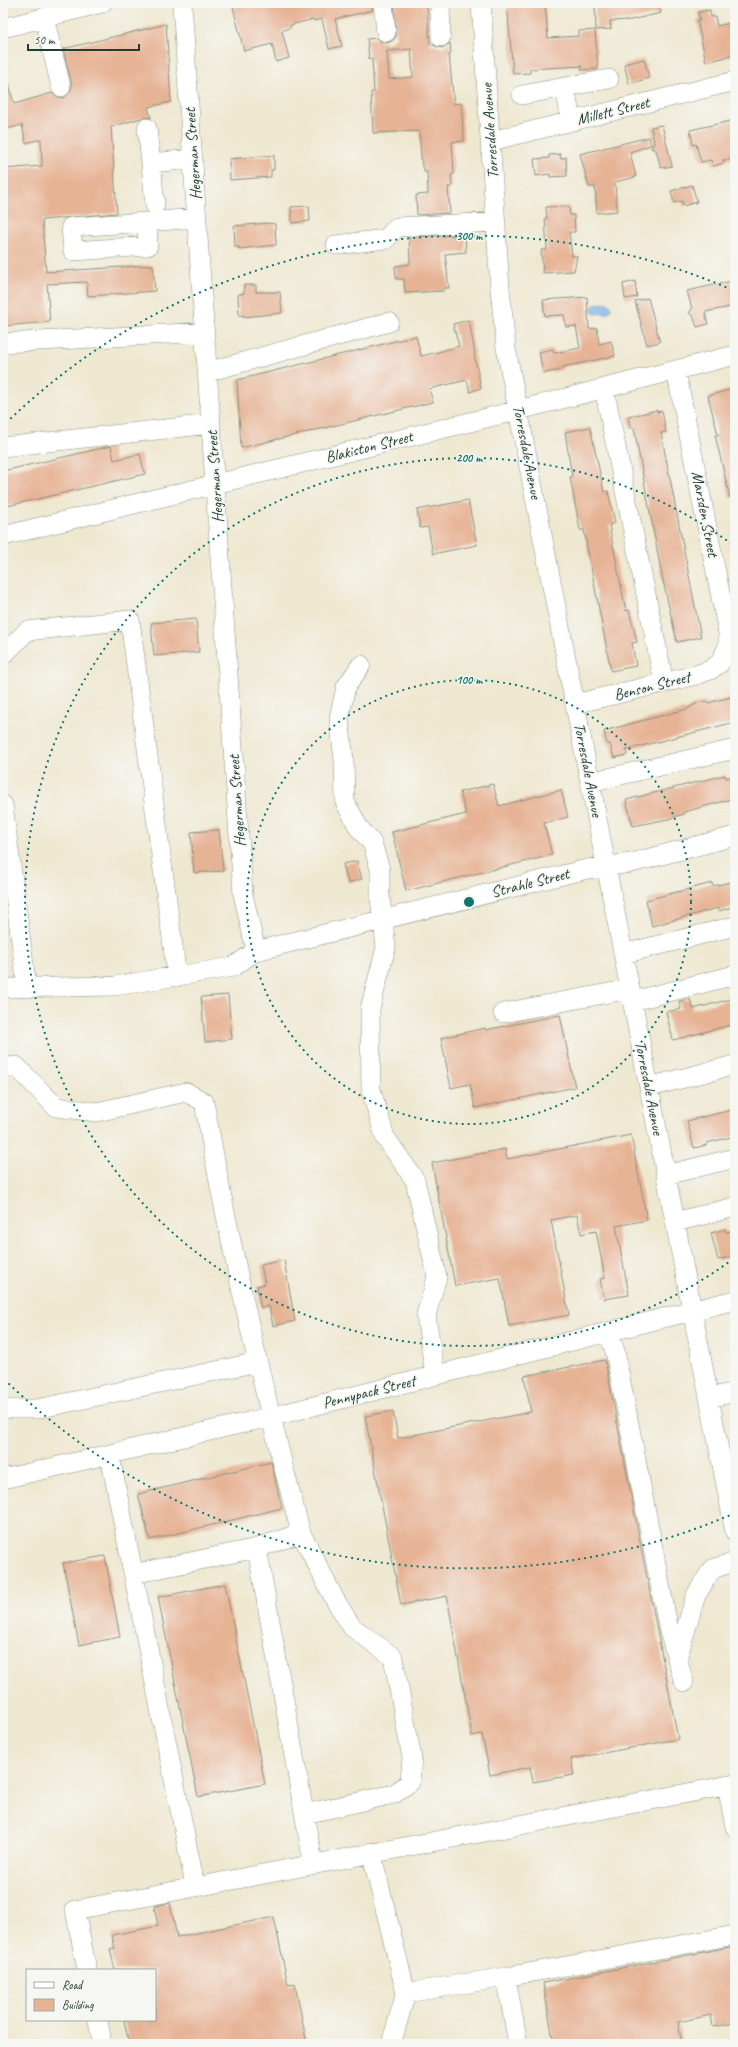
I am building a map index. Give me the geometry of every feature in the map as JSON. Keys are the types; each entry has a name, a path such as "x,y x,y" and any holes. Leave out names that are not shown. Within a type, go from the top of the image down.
{"street":[{"path":"3,28 102,3"},
{"name":"Hegerman Street","path":"182,3 243,894 256,950"},
{"path":"383,3 386,32"},
{"path":"440,3 441,37"},
{"name":"Torresdale Avenue","path":"481,3 506,348 692,1311 732,1501 735,1532"},
{"path":"44,17 61,87"},
{"path":"522,95 609,79"},
{"name":"Millett Street","path":"491,141 735,81"},
{"path":"565,87 571,121"},
{"path":"147,128 151,163 151,214 197,218"},
{"path":"151,163 193,159"},
{"path":"336,244 386,239 397,227 496,222"},
{"path":"208,372 389,322"},
{"path":"3,343 205,332"},
{"name":"Blakiston Street","path":"3,536 519,410 735,355"},
{"name":"Marsden Street","path":"676,370 727,584 732,632 723,657"},
{"path":"604,388 664,683"},
{"path":"3,447 211,424"},
{"path":"3,654 27,631 130,620 177,977"},
{"name":"Benson Street","path":"575,704 696,675 710,670 720,663 723,657"},
{"path":"361,665 346,687 339,718 344,760 345,802 359,828 372,843 380,869 380,897 384,919 386,947 370,1009 371,1090 385,1137 415,1180 437,1277 426,1315 435,1375"},
{"path":"590,782 735,749"},
{"path":"3,805 27,987"},
{"name":"Strahle Street","path":"256,950 587,869 631,863 735,836"},
{"path":"624,954 735,926"},
{"path":"3,988 114,986 177,977 233,967 256,950"},
{"path":"503,1013 632,995 735,976"},
{"path":"3,1068 16,1066 56,1107 97,1112 186,1092 204,1102 221,1195 270,1417 301,1533 335,1600 352,1627 393,1657 412,1758 410,1782 394,1794 305,1814"},
{"path":"649,1087 735,1066"},
{"path":"666,1175 735,1158"},
{"path":"675,1222 735,1207"},
{"name":"Pennypack Street","path":"3,1479 110,1456 270,1417 735,1300"},
{"path":"608,1333 615,1351 669,1631 684,1682"},
{"path":"3,1409 37,1409 258,1362"},
{"path":"710,1398 735,1392"},
{"path":"110,1456 195,1886"},
{"path":"133,1574 257,1548 301,1533"},
{"path":"257,1548 314,1863"},
{"path":"677,1659 696,1595 712,1569 735,1562"},
{"path":"87,1969 75,1910 314,1863 731,1785 735,1828"},
{"path":"372,1852 406,1993 391,2044"},
{"path":"406,1993 506,1977 735,1935"},
{"path":"506,1977 518,2044"},
{"path":"98,2021 102,2044"}],"water":[{"path":"608,303 612,308 608,313 595,314 591,310 595,304"}],"building":[{"path":"248,3 372,3 373,10 335,19 342,46 329,49 322,19 314,21 314,19 290,25 291,27 282,31 289,58 276,62 272,44 244,51 233,7"},
{"path":"394,3 427,3 430,44 442,48 450,43 451,54 449,55 454,104 461,103 464,141 452,142 454,174 451,175 452,187 448,187 450,213 417,215 416,195 428,194 427,172 424,172 424,167 422,167 419,131 373,133 371,92 374,92 372,59 369,59 367,39 377,38 381,42 387,43 396,37","holes":["411,49 413,77 389,79 387,51"]},
{"path":"507,3 545,3 548,38 579,36 579,31 595,30 598,69 581,70 582,66 530,69 530,73 513,74"},
{"path":"595,3 658,3 661,13 631,20 610,21 611,29 596,30"},
{"path":"710,10 711,17 715,16 717,26 735,22 735,55 706,62 697,20 700,20 698,12"},
{"path":"166,24 171,102 148,107 151,118 145,117 111,127 117,213 42,220 46,272 153,265 155,291 88,296 87,282 47,284 50,322 3,326 3,169 42,166 41,139 26,143 22,125 3,130 3,78 7,77 14,104 52,93 58,97 64,98 71,90 72,85 63,49"},
{"path":"644,59 649,78 629,84 624,64"},
{"path":"735,120 735,159 723,160 724,163 713,166 711,160 701,162 696,144 693,145 690,130"},
{"path":"662,125 672,166 661,168 656,150 651,148 654,143 651,127"},
{"path":"649,137 651,145 630,152 636,177 615,182 617,211 597,213 595,187 589,187 580,154"},
{"path":"560,154 561,159 566,157 567,176 550,177 550,174 536,176 534,159 549,158 549,155"},
{"path":"274,155 274,170 271,170 271,177 230,180 229,159"},
{"path":"692,185 697,202 683,206 682,201 674,203 671,191"},
{"path":"309,206 310,221 292,223 291,207"},
{"path":"569,206 570,215 574,215 575,232 569,232 572,256 577,256 574,271 543,273 541,250 547,250 545,218 547,218 546,207"},
{"path":"269,223 275,224 276,245 239,249 239,247 235,247 234,226"},
{"path":"465,235 466,252 445,254 449,288 443,288 443,291 405,293 404,279 396,279 395,266 410,264 409,237"},
{"path":"635,281 637,297 625,299 623,284"},
{"path":"732,281 735,292 735,306 705,312 708,324 697,327 693,316 689,313 692,309 687,291"},
{"path":"244,285 256,285 256,292 280,292 282,313 244,317 244,315 239,316 238,295 244,293"},
{"path":"587,297 589,329 597,328 599,344 611,341 615,356 563,367 563,369 557,371 543,373 539,352 553,349 554,353 580,348 576,326 566,327 564,315 545,316 543,300"},
{"path":"648,298 660,342 647,345 635,301"},
{"path":"469,320 481,388 470,392 467,380 429,389 433,402 241,448 237,380 416,336 421,356 438,352 459,346 453,324"},
{"path":"735,388 735,497 730,498 715,435 718,435 708,396"},
{"path":"657,410 657,412 662,411 666,432 661,433 701,637 677,642 662,576 634,428 630,428 628,417"},
{"path":"590,427 604,492 608,491 615,523 609,525 626,611 629,610 637,642 632,643 636,666 611,671 584,530 580,530 570,477 572,477 565,432"},
{"path":"111,446 114,460 140,454 145,474 3,507 3,471"},
{"path":"468,500 477,545 433,554 428,527 420,528 417,510"},
{"path":"196,619 199,652 154,656 151,623"},
{"path":"735,696 735,722 626,750 627,755 614,758 610,744 607,744 604,731 687,709 697,703 707,701 708,703"},
{"path":"725,775 726,778 735,776 735,798 684,812 684,814 668,819 633,826 626,800"},
{"path":"493,784 499,806 561,790 568,817 544,823 552,855 406,891 392,832 466,814 460,792"},
{"path":"219,830 223,871 194,873 191,832"},
{"path":"357,861 362,879 348,883 343,864"},
{"path":"735,881 735,906 719,911 718,908 652,926 646,900 712,883 713,886"},
{"path":"228,995 232,1039 205,1042 201,997"},
{"path":"735,998 735,1024 673,1040 666,1012 681,1009 679,1001 690,999 693,1009"},
{"path":"560,1015 575,1087 475,1108 470,1084 451,1088 441,1038 485,1028 485,1030"},
{"path":"735,1109 735,1136 694,1148 687,1121"},
{"path":"631,1135 647,1220 616,1226 629,1295 604,1299 600,1279 605,1278 596,1231 581,1234 577,1215 551,1220 569,1315 509,1326 500,1278 455,1286 432,1163 505,1149 507,1159"},
{"path":"725,1229 726,1232 735,1230 735,1256 718,1260 711,1233"},
{"path":"284,1260 295,1321 273,1326 269,1306 261,1308 257,1286 265,1284 261,1265"},
{"path":"605,1360 678,1739 571,1759 574,1775 533,1782 530,1767 490,1775 482,1734 472,1736 447,1596 401,1605 365,1416 393,1411 398,1438 531,1412 524,1376"},
{"path":"271,1462 282,1508 150,1540 138,1494"},
{"path":"105,1556 120,1637 79,1645 63,1563"},
{"path":"225,1584 265,1784 198,1797 158,1597"},
{"path":"170,1903 177,1937 274,1917 288,1985 295,1984 307,2044 129,2044 124,2021 156,2021 156,1969 115,1969 110,1949 115,1948 112,1935 158,1926 154,1906"},
{"path":"735,1946 735,2023 713,2027 711,2015 678,2022 682,2044 554,2044 543,1983"}]}
